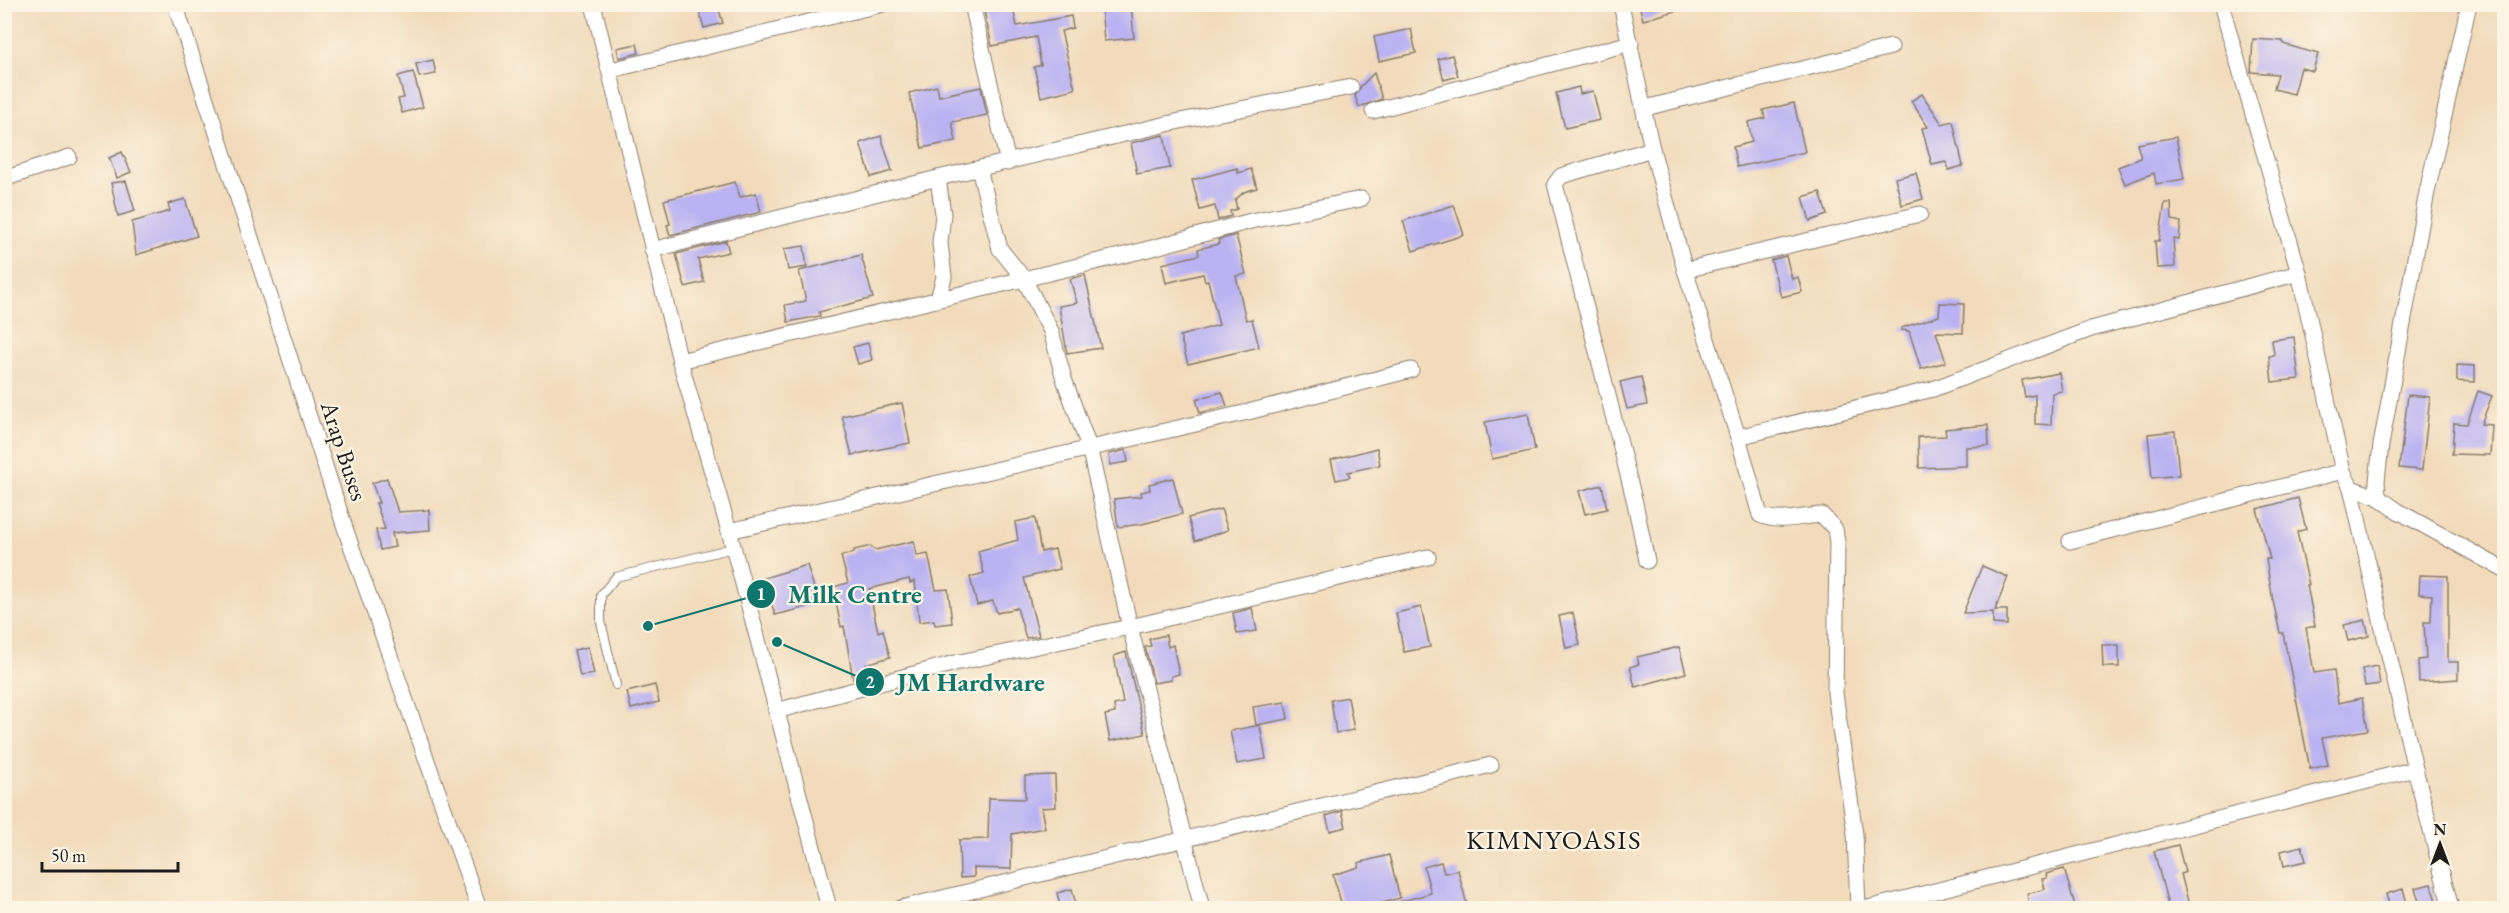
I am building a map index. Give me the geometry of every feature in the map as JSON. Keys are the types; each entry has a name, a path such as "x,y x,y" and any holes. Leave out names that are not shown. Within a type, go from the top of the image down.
{"street":[{"name":"Arap Buses","path":"175,4 348,537 479,909"},
{"path":"594,4 680,361 729,531 829,909"},
{"path":"611,70 883,4"},
{"path":"972,4 1008,163"},
{"path":"1622,4 1652,149 1685,270 1738,436 1760,515 1771,520 1785,521 1822,515 1835,529 1837,542 1835,693 1855,834 1858,909"},
{"path":"2221,4 2299,273 2343,471 2351,488 2415,769 2451,909"},
{"path":"2378,497 2378,468 2387,411 2427,192 2469,4"},
{"path":"1373,111 1631,43"},
{"path":"1645,108 1891,47"},
{"path":"652,250 938,178 1179,121 1351,87"},
{"path":"1647,561 1635,503 1555,184 1561,176 1652,149"},
{"path":"4,179 69,157"},
{"path":"979,169 1000,249 1024,279 1051,331 1064,379 1089,447 1130,627 1202,909"},
{"path":"938,178 943,214 940,243 944,278 938,299"},
{"path":"680,361 1141,251 1251,220 1361,199"},
{"path":"1685,270 1920,214"},
{"path":"1738,436 1933,389 2091,329 2299,273"},
{"path":"729,531 1248,412 1411,370"},
{"path":"2070,541 2343,471"},
{"path":"2351,488 2378,497 2398,511 2505,570"},
{"path":"776,711 955,663 1130,627 1428,557"},
{"path":"901,909 1183,838 1491,765"},
{"path":"1868,909 2415,769"}],"lane":[{"path":"616,685 601,622 601,595 616,577 733,548"}],"building":[{"path":"697,4 717,4 723,23 704,28"},
{"path":"1131,4 1134,38 1104,41 1101,6"},
{"path":"1639,4 1682,4 1683,9 1643,20"},
{"path":"1012,5 1017,26 1071,16 1073,28 1061,31 1075,89 1041,97 1034,67 1041,65 1036,37 992,46 984,11"},
{"path":"1411,29 1416,53 1379,61 1374,37"},
{"path":"2253,39 2283,41 2283,44 2318,54 2313,71 2301,68 2294,94 2274,89 2278,74 2251,72"},
{"path":"637,44 639,53 619,58 617,48"},
{"path":"1452,55 1458,76 1444,80 1438,59"},
{"path":"433,60 436,74 419,77 416,64"},
{"path":"413,72 423,107 402,113 398,99 404,98 398,76"},
{"path":"1374,73 1382,99 1359,107 1355,96"},
{"path":"937,86 939,96 981,87 987,115 952,122 956,141 922,148 909,93"},
{"path":"1579,87 1580,94 1593,91 1600,120 1565,128 1556,93"},
{"path":"1922,94 1942,124 1953,121 1963,166 1948,170 1946,162 1932,165 1922,128 1928,127 1911,101"},
{"path":"1794,103 1805,152 1737,167 1733,147 1752,142 1748,122 1765,118 1763,110"},
{"path":"1164,135 1170,168 1137,174 1131,143"},
{"path":"881,136 892,171 871,177 860,143"},
{"path":"2176,137 2184,179 2156,184 2154,173 2125,184 2118,167 2141,158 2137,144"},
{"path":"122,152 131,172 117,178 109,158"},
{"path":"1237,168 1238,173 1251,169 1257,188 1244,192 1235,200 1237,209 1230,211 1231,216 1218,220 1215,206 1200,210 1192,180"},
{"path":"1916,173 1923,199 1902,205 1895,178"},
{"path":"126,181 135,211 118,216 111,183"},
{"path":"735,182 740,197 756,193 761,212 670,235 667,225 670,224 664,200"},
{"path":"1820,192 1827,215 1810,221 1803,197"},
{"path":"185,199 197,236 136,255 132,222 170,211 168,204"},
{"path":"2165,203 2171,203 2172,220 2181,222 2179,240 2173,239 2175,267 2157,268 2155,241 2159,241"},
{"path":"1454,205 1464,235 1413,251 1403,221"},
{"path":"1236,235 1246,274 1236,276 1246,320 1252,319 1259,347 1188,364 1180,336 1219,325 1208,280 1205,281 1203,274 1166,283 1162,264 1199,255 1198,249 1219,244 1218,240"},
{"path":"726,241 729,252 698,259 704,282 685,287 676,254"},
{"path":"804,246 807,267 788,270 784,249"},
{"path":"861,255 873,298 819,312 820,316 788,322 785,305 806,301 799,271"},
{"path":"1786,256 1792,279 1798,277 1802,292 1781,297 1771,260"},
{"path":"1085,275 1101,348 1067,353 1059,306 1077,303 1070,279"},
{"path":"1940,303 1964,304 1963,333 1936,332 1946,362 1921,369 1909,331 1901,330 1901,328 1939,316"},
{"path":"2294,337 2299,379 2272,382 2269,356 2274,355 2272,340"},
{"path":"868,343 872,360 858,364 853,347"},
{"path":"2457,365 2475,366 2475,382 2457,381"},
{"path":"2059,373 2062,391 2052,393 2051,425 2035,424 2035,395 2025,397 2022,380"},
{"path":"1641,377 1647,405 1627,409 1620,382"},
{"path":"2478,391 2492,396 2481,424 2492,425 2490,455 2452,454 2454,423 2467,424"},
{"path":"1222,392 1227,406 1200,413 1196,399"},
{"path":"2408,395 2430,397 2422,470 2399,468"},
{"path":"902,403 910,443 852,455 842,416"},
{"path":"1528,414 1535,450 1492,459 1485,422"},
{"path":"1988,425 1989,446 1966,447 1966,466 1919,468 1918,437 1946,436 1945,429"},
{"path":"2175,431 2179,475 2152,478 2148,434"},
{"path":"1377,448 1380,465 1348,472 1350,477 1336,480 1331,460"},
{"path":"1126,450 1128,462 1110,465 1109,454"},
{"path":"387,478 398,512 429,510 430,530 392,533 395,547 380,550 376,530 385,529 372,483"},
{"path":"1173,478 1182,514 1142,524 1118,527 1114,499 1142,496 1141,492 1150,490 1149,484"},
{"path":"1602,485 1607,509 1585,514 1579,491"},
{"path":"2298,498 2306,529 2297,532 2309,585 2307,585 2315,626 2306,628 2314,673 2334,670 2338,703 2362,698 2368,730 2322,738 2328,765 2310,769 2283,633 2280,633 2273,601 2266,559 2270,559 2257,509"},
{"path":"1221,509 1228,530 1195,541 1188,518"},
{"path":"1035,518 1041,552 1055,549 1060,569 1024,578 1039,636 1026,638 1017,608 997,613 993,601 977,605 970,577 984,573 978,551 1018,540 1015,522"},
{"path":"914,541 917,556 928,554 936,590 948,589 952,623 935,625 934,620 919,622 915,581 910,583 909,579 869,589 878,632 883,630 890,657 866,664 868,676 853,679 844,626 841,627 833,587 848,583 841,556 871,546 875,550"},
{"path":"807,565 819,604 775,615 764,578"},
{"path":"1982,566 2008,577 1995,610 2007,610 2007,625 1993,624 1993,612 1963,613"},
{"path":"2420,575 2448,576 2448,662 2458,662 2458,679 2419,682 2418,660 2426,659 2424,622 2431,622 2432,595 2419,594"},
{"path":"1421,607 1430,647 1404,652 1396,613"},
{"path":"1252,608 1257,631 1237,634 1233,613"},
{"path":"1573,613 1580,645 1566,648 1559,616"},
{"path":"2365,620 2369,636 2348,641 2344,625"},
{"path":"1166,635 1168,647 1173,645 1179,674 1171,676 1171,680 1154,683 1145,647 1151,646 1149,639"},
{"path":"2102,645 2119,645 2119,667 2103,667"},
{"path":"588,647 594,674 580,676 574,650"},
{"path":"1679,647 1686,673 1635,687 1630,667 1639,664 1637,657"},
{"path":"1126,652 1145,734 1110,741 1105,715 1115,713 1114,705 1123,703 1114,656"},
{"path":"2377,666 2380,684 2365,686 2362,669"},
{"path":"655,685 659,702 631,709 627,692"},
{"path":"1348,697 1354,730 1336,733 1331,700"},
{"path":"1285,702 1288,719 1256,725 1253,707"},
{"path":"1260,725 1266,759 1237,764 1230,731"},
{"path":"1055,775 1056,807 1041,808 1045,828 1012,834 1011,869 974,868 974,877 960,878 959,840 988,839 989,798 1025,799 1025,776"},
{"path":"1342,811 1346,827 1330,831 1326,816"},
{"path":"2178,845 2185,872 2181,874 2190,909 2169,909 2154,851"},
{"path":"2302,846 2306,861 2284,866 2281,851"},
{"path":"1389,855 1400,898 1361,909 1343,909 1333,875 1359,867 1358,863"},
{"path":"1441,862 1444,873 1458,870 1468,909 1392,909 1392,904 1431,893 1424,867"},
{"path":"2064,869 2076,909 2030,909 2027,894 2045,889 2042,879 2047,878 2046,874"},
{"path":"2431,884 2436,901 2420,905 2415,888"},
{"path":"1072,889 1077,909 1061,909 1057,893"},
{"path":"2403,889 2407,903 2390,908 2386,894"}],"place":[{"name":"Milk Centre","path":"648,626"},
{"name":"JM Hardware","path":"777,642"}],"district":[{"name":"KIMNYOASIS","path":"1554,840"}]}
